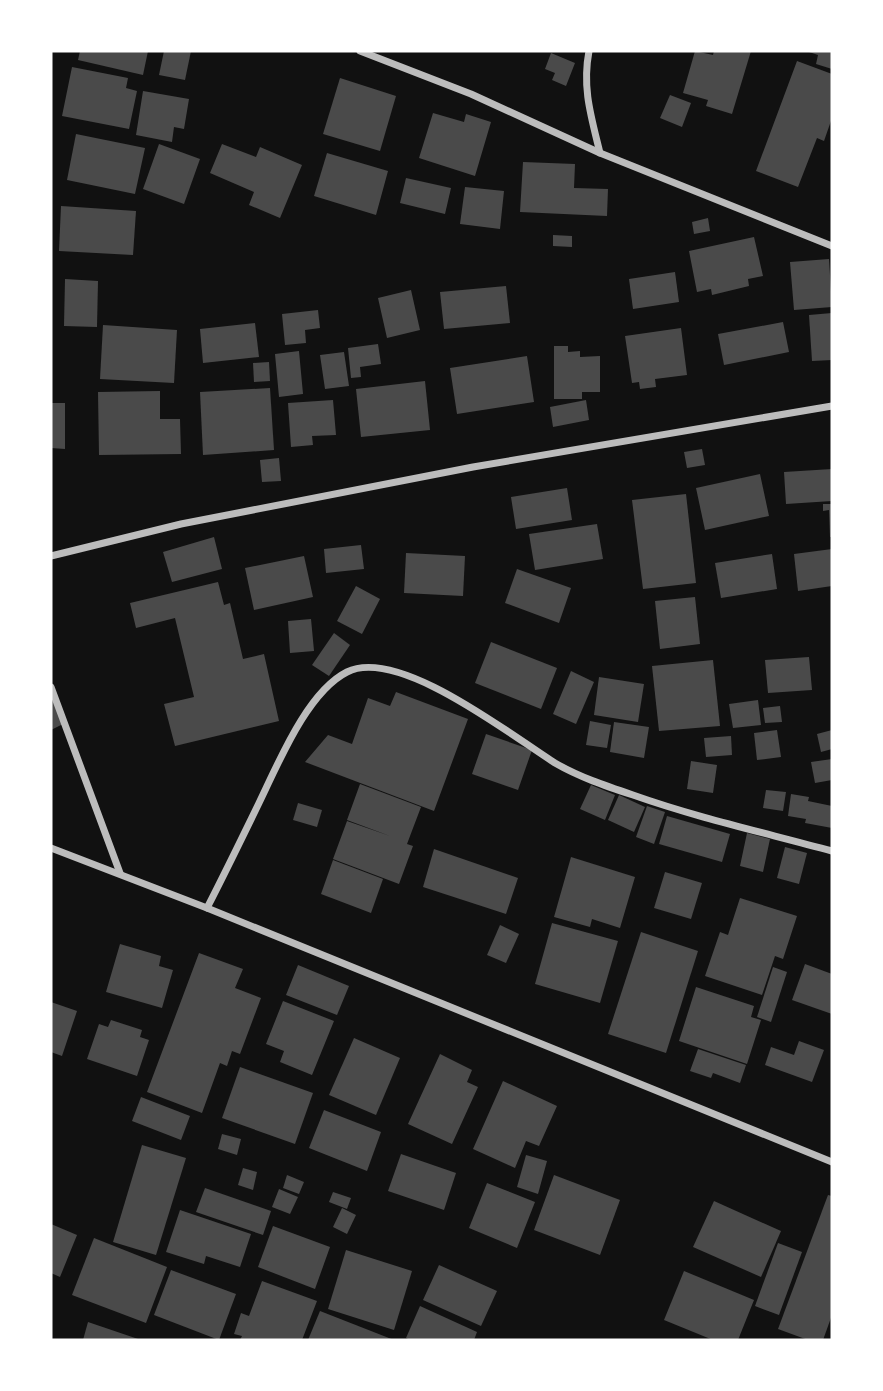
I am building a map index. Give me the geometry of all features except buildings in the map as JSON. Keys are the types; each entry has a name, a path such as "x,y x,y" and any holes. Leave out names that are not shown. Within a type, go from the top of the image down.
{"street":[{"path":"360,51 471,94 600,153 832,246"},
{"path":"589,51 585,92 600,153"},
{"path":"51,556 181,524 473,467 832,406"},
{"path":"207,908 292,737 310,709 328,686 348,671 368,668 418,680 460,699 557,764 592,782 679,810 832,850"},
{"path":"51,687 120,873"},
{"path":"51,848 120,873 832,1162"}]}
